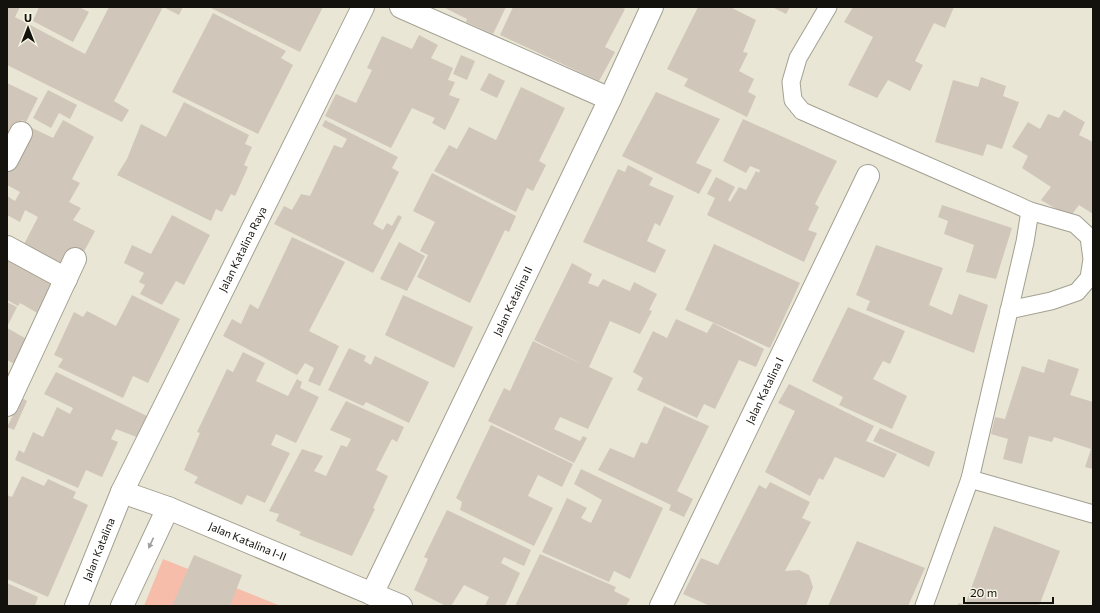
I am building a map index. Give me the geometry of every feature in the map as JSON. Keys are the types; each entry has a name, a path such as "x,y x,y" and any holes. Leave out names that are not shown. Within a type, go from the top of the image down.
{"street":[{"name":"Jalan Katalina Raya","path":"122,492 363,7"},
{"path":"401,7 610,100"},
{"name":"Jalan Katalina II","path":"372,594 610,100 652,7"},
{"path":"7,160 21,133"},
{"name":"Jalan Katalina I","path":"661,606 868,176"},
{"path":"7,247 66,279"},
{"path":"7,405 75,259"},
{"name":"Jalan Katalina I-II","path":"122,492 168,508 372,594"},
{"name":"Jalan Katalina","path":"76,606 122,492"},
{"path":"122,606 168,508"},
{"path":"372,594 401,606"}],"lane":[{"path":"828,7 798,58 791,82 793,100 802,111 1030,211 1075,224 1089,237 1092,259 1089,278 1077,292 1051,301 1009,310"},
{"path":"924,606 970,479 1025,242 1030,211"},
{"path":"970,479 1093,514"}],"shaded area":[{"path":"163,559 281,606 144,606"}],"building":[{"path":"7,7 20,7 15,17 85,54 109,7 163,7 114,101 129,110 122,122 7,65"},
{"path":"39,7 79,7 89,12 73,42 33,21"},
{"path":"163,7 183,7 179,15"},
{"path":"209,7 323,7 300,52"},
{"path":"443,7 506,7 493,34 466,22 467,19"},
{"path":"513,7 620,7 625,9 605,47 615,52 599,81 500,35"},
{"path":"698,7 730,7 756,20 743,52 748,53 739,71 754,79 748,92 756,96 747,117 684,86 688,79 667,69"},
{"path":"772,7 790,7 786,14"},
{"path":"853,7 954,7 945,28 934,23 915,61 923,65 910,91 888,80 877,98 848,85 873,37 844,22"},
{"path":"213,13 286,51 281,58 293,65 258,134 172,92"},
{"path":"419,35 438,45 431,58 453,68 448,80 455,82 449,95 460,99 445,130 432,123 435,118 412,108 391,148 325,116 336,94 356,103 372,70 367,68 382,36 412,49"},
{"path":"461,55 475,61 467,80 453,74"},
{"path":"489,73 505,81 497,98 480,90"},
{"path":"981,77 1006,86 1003,96 1019,102 1002,149 987,144 983,156 935,142 953,80 978,87"},
{"path":"7,83 38,98 26,122 22,120 7,153"},
{"path":"521,87 565,108 539,161 546,165 533,191 527,188 516,212 434,171 449,145 457,149 469,127 496,140"},
{"path":"48,90 77,105 70,119 59,113 51,128 33,118"},
{"path":"656,92 720,119 696,163 712,170 699,194 622,156"},
{"path":"184,102 249,135 245,144 252,147 244,165 248,167 235,196 231,194 222,212 216,209 211,221 117,175 127,159 141,124 166,137"},
{"path":"1064,110 1085,122 1079,135 1093,142 1093,214 1079,205 1070,217 1041,200 1051,187 1022,168 1028,156 1012,147 1028,122 1040,129 1048,114 1059,118"},
{"path":"743,119 837,161 815,204 819,207 808,230 817,233 804,262 707,215 715,198 707,194 716,177 735,187 728,200 730,202 739,187 746,190 756,171 759,173 760,170 750,166 746,173 723,161"},
{"path":"63,120 94,137 72,179 80,183 69,202 81,208 73,220 95,231 80,259 65,277 20,252 38,217 25,210 20,222 7,215 7,196 15,201 20,192 7,185 7,170 28,126 53,138"},
{"path":"325,120 398,157 392,168 399,172 373,224 383,230 387,223 392,226 398,215 402,217 373,273 274,224 284,206 292,210 301,194 310,196 334,145 342,148 347,139 322,126"},
{"path":"628,165 653,178 649,185 674,196 660,226 655,223 647,241 666,250 655,273 583,242 618,169 625,172"},
{"path":"432,173 516,216 509,232 505,230 470,303 417,277 428,255 420,251 435,222 413,211"},
{"path":"942,205 1012,228 996,279 966,272 974,245 944,234 948,221 938,217"},
{"path":"172,215 210,235 184,285 176,281 162,305 140,294 145,285 139,282 144,273 124,263 132,245 151,254"},
{"path":"292,237 345,262 309,331 339,346 320,386 308,381 314,368 305,363 297,375 223,336 232,319 241,324 250,304 258,309"},
{"path":"399,242 425,256 407,291 380,279"},
{"path":"714,244 800,283 770,348 685,310"},
{"path":"876,245 943,268 929,305 952,315 959,294 988,305 974,353 866,310 870,301 856,295"},
{"path":"7,255 59,277 39,314 20,303 18,306 7,300"},
{"path":"572,263 592,274 588,283 598,287 603,279 630,291 634,282 657,294 649,310 652,311 640,334 610,321 589,367 613,378 588,429 560,417 554,429 580,441 583,436 587,438 574,463 488,421 504,388 510,391 533,341 584,365 534,340"},
{"path":"132,295 180,319 148,383 133,376 123,398 58,367 63,359 54,355 74,312 83,317 87,311 116,326"},
{"path":"403,295 473,327 454,368 385,335"},
{"path":"7,302 17,307 7,327"},
{"path":"848,307 905,331 890,364 883,361 873,379 907,396 892,429 839,405 843,397 812,381"},
{"path":"676,319 707,333 713,323 764,349 756,367 739,360 715,409 704,404 697,418 637,390 643,378 633,372 653,331 667,338"},
{"path":"7,328 32,342 20,367 7,360"},
{"path":"349,348 366,356 364,361 371,365 375,356 429,382 409,423 366,402 363,406 328,390"},
{"path":"243,352 265,363 256,381 288,396 297,379 302,382 300,388 319,397 296,443 276,434 271,445 290,453 265,503 247,495 242,505 194,483 198,477 184,470 200,433 197,432 227,369 233,372"},
{"path":"1048,359 1079,369 1070,395 1093,402 1093,469 1085,467 1091,449 1054,437 1052,442 1029,436 1022,464 1003,459 1008,439 991,434 995,417 1005,419 1022,366 1044,373"},
{"path":"56,372 149,417 139,438 116,429 111,439 118,442 102,477 86,470 78,488 15,460 19,450 24,453 33,432 43,437 57,407 70,414 73,408 44,394"},
{"path":"789,384 874,426 866,441 897,454 884,478 835,457 823,480 819,478 810,496 765,472 795,411 778,403"},
{"path":"22,398 27,401 14,430 7,427"},
{"path":"346,401 404,427 397,442 392,439 376,470 388,476 373,508 375,509 352,556 299,535 301,532 276,521 279,514 269,511 302,449 323,456 314,471 326,476 341,445 347,447 351,439 330,430"},
{"path":"664,406 709,426 677,491 693,499 684,517 669,510 671,505 598,470 610,448 634,458 641,442 647,444"},
{"path":"491,425 573,464 562,487 538,475 528,496 553,508 534,546 460,510 462,502 456,498"},
{"path":"880,428 935,452 929,467 873,441"},
{"path":"581,469 663,508 630,579 614,571 609,582 542,552 567,498 587,508 581,518 591,523 602,500 574,484"},
{"path":"22,476 44,486 48,479 76,492 73,498 88,505 48,597 7,579 7,495 12,497"},
{"path":"770,482 810,502 802,518 811,522 785,571 799,570 809,575 813,587 806,606 710,606 683,594 701,558 718,565 759,485 766,489"},
{"path":"447,510 531,550 524,566 504,557 501,563 520,573 505,606 485,606 489,597 464,585 451,606 446,606 414,590 428,559 424,557"},
{"path":"994,526 1060,551 1039,606 957,606 959,603 965,605"},
{"path":"857,541 925,568 908,606 828,606"},
{"path":"540,554 616,587 614,591 630,599 626,606 515,606"},
{"path":"194,555 242,575 230,606 172,606"},
{"path":"7,583 38,597 35,606 7,606"}]}
